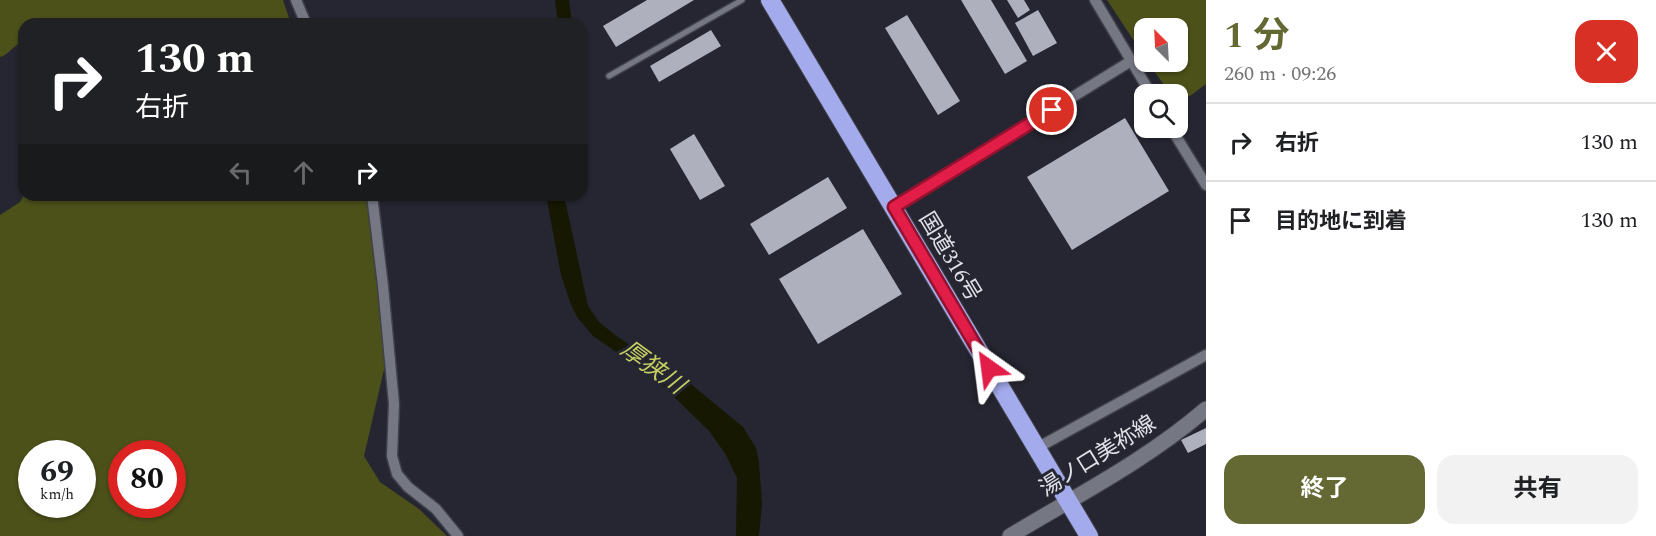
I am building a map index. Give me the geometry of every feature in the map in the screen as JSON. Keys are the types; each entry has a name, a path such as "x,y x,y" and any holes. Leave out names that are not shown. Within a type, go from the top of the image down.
{"highway":[{"name":"国道316号","path":"770,0 1089,536"}],"main road":[{"name":"湯ノ口美祢線","path":"1010,536 1141,458 1206,409"}],"street":[{"path":"296,0 304,18"},
{"path":"1095,0 1145,84"},
{"path":"894,207 1131,61"},
{"path":"1177,138 1206,185"},
{"path":"373,201 394,404 392,456 397,474 408,487 436,509 458,536"},
{"path":"1037,448 1206,356"}],"lane":[{"path":"609,76 742,0"}],"green space":[{"path":"0,0 283,0 289,18 18,18 18,44 0,57"},
{"path":"1107,0 1206,0 1206,84 1188,96 1188,84 1163,84 1155,72 1188,72 1188,18 1134,18 1134,41"},
{"path":"21,201 367,201 389,348 364,456 380,482 419,509 447,536 0,536 0,215"}],"water":[{"path":"555,0 569,0 571,18 557,18"},
{"name":"厚狭川","path":"547,201 565,201 588,306 599,322 619,338 686,380 743,427 756,448 759,463 762,504 759,536 736,536 737,478 726,455 710,432 657,380 593,336 577,317 561,275"}],"building":[{"path":"647,0 694,0 616,47 603,26"},
{"path":"961,0 991,0 1027,61 1005,74"},
{"path":"1007,0 1024,0 1030,10 1018,18"},
{"path":"1038,10 1057,43 1033,56 1015,23"},
{"path":"907,15 960,101 938,115 885,28"},
{"path":"711,30 721,46 659,82 650,66"},
{"path":"1125,118 1134,133 1134,138 1137,138 1169,191 1072,250 1027,177"},
{"path":"694,134 725,186 700,200 670,149"},
{"path":"828,177 847,208 769,255 750,224"},
{"path":"863,229 902,294 818,344 779,279"},
{"path":"1206,428 1206,444 1188,453 1181,440"}],"route":[{"path":"989,368 894,207 1052,110"}]}
